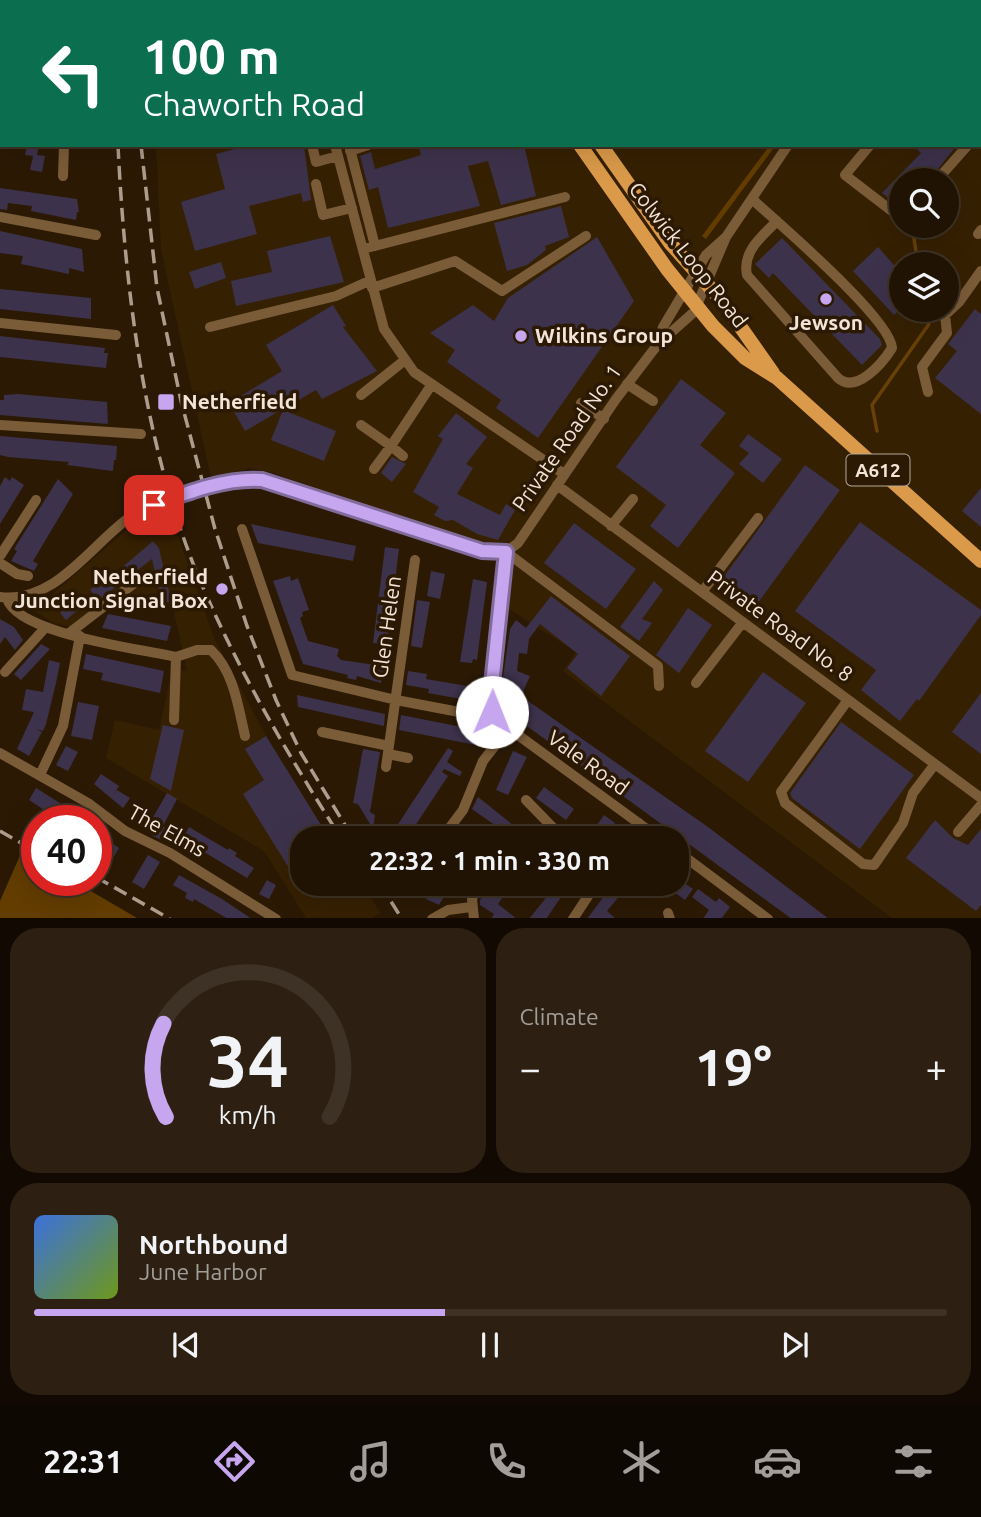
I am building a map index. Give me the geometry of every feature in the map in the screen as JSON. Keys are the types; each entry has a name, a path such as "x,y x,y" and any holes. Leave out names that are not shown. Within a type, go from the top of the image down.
{"main road":[{"name":"Colwick Loop Road","path":"581,147 621,206 685,290 745,358 777,378 981,561"},
{"name":"Colwick Loop Road","path":"602,147 670,243 707,285 777,378"}],"street":[{"path":"63,176 64,147"},
{"path":"312,147 316,162 337,151 384,329 414,372 564,474"},
{"name":"Private Road No. 1","path":"506,552 518,543 627,384 658,344 686,321 707,285 726,237 787,147"},
{"path":"868,147 845,175 889,209"},
{"path":"948,168 966,147"},
{"path":"349,148 375,246"},
{"path":"316,184 323,215 352,208"},
{"path":"363,249 565,197"},
{"path":"752,199 777,221 835,274 891,341 889,352 862,379 852,384 844,384 838,379 747,275 745,263 749,252 777,221"},
{"path":"0,217 96,235"},
{"path":"210,327 336,296 455,261 502,291 586,236"},
{"name":"Private Road No. 1","path":"658,344 663,327 706,255 726,237"},
{"path":"928,392 922,367 947,333 945,315 959,302 981,271"},
{"path":"0,323 116,335"},
{"path":"361,395 405,360"},
{"path":"374,468 432,384"},
{"path":"627,384 653,401"},
{"path":"581,403 604,419"},
{"path":"0,425 141,434"},
{"path":"361,425 403,456"},
{"path":"245,737 233,686 219,657 211,650 176,657 68,634 45,628 11,608 7,598 47,588 140,511 233,482 253,479 273,482 482,551 506,552 658,666 659,686"},
{"name":"Private Road No. 8","path":"557,485 981,798"},
{"path":"611,526 633,499"},
{"path":"0,556 36,500"},
{"path":"702,592 758,518"},
{"path":"242,528 292,674 396,700 496,719 491,694 506,552"},
{"name":"Glen Helen","path":"386,768 415,560"},
{"path":"0,563 17,574 28,576"},
{"path":"68,634 137,581"},
{"path":"696,683 743,622"},
{"path":"5,672 45,628"},
{"path":"40,775 63,726 80,636"},
{"path":"174,720 176,657"},
{"path":"848,700 781,792 785,803 863,864 874,865 877,861 903,823 913,793 935,764"},
{"name":"Vale Road","path":"496,719 643,826"},
{"path":"451,826 463,810 483,761 508,729"},
{"path":"322,732 408,758"},
{"name":"The Elms","path":"0,753 88,803 125,831 170,853 274,918"},
{"path":"526,800 551,826"},
{"path":"958,832 981,805"},
{"path":"689,860 767,918"},
{"path":"474,918 471,907 475,896"},
{"path":"574,918 588,896"},
{"path":"434,918 448,910 471,907"}],"shaded area":[{"path":"156,147 981,147 981,918 892,918 563,671 576,652 509,609 514,557 273,473 250,468 211,478 161,250"},
{"path":"769,147 775,147 706,239 702,236"},
{"path":"169,511 215,640 266,736 322,826 290,826 290,892 264,851 106,758 115,720 159,730 172,669 187,671 173,608 126,595 81,629 54,623 30,608 47,599 123,533 142,521"},
{"path":"21,853 21,896 99,896 137,918 0,918 0,901"},
{"path":"292,896 369,896 381,913 372,918 306,918"}],"building":[{"path":"27,147 39,147 37,155 45,156 42,172 30,170 33,156 25,155"},
{"path":"242,147 304,147 311,200 303,202 301,193 249,206 257,234 195,251 181,202 225,189 216,154"},
{"path":"419,147 524,147 536,196 501,205 488,161 468,166 480,206 388,228 378,187 369,190 360,156 371,152 375,169 421,155"},
{"path":"915,147 955,147 939,168 906,168 921,153"},
{"path":"889,186 889,199 882,193"},
{"path":"0,188 77,199 79,212 76,220 31,211 32,206 8,203 7,210 0,209"},
{"path":"561,206 569,237 545,246 546,250 527,265 507,271 494,223"},
{"path":"0,231 82,249 84,272 69,268 69,274 21,264 23,256 0,253"},
{"path":"330,236 344,282 236,306 231,281 272,272 267,251"},
{"name":"Wilkins Group","path":"597,237 634,301 538,438 496,408 501,400 447,362 455,350 430,333 473,305 494,321 508,298"},
{"path":"782,238 880,339 882,345 862,365 773,273 769,278 755,264"},
{"path":"878,247 889,259 889,310 853,271"},
{"path":"221,262 226,278 195,289 189,272"},
{"path":"0,289 91,298 91,319 0,309"},
{"path":"333,305 346,326 343,327 377,371 322,399 316,390 245,431 229,403 282,371 266,345"},
{"path":"975,309 981,314 981,414 935,378 957,351 948,344"},
{"path":"0,336 105,348 104,353 108,353 106,368 0,357"},
{"path":"681,379 726,413 700,445 735,473 678,548 650,526 666,505 616,467"},
{"path":"4,395 107,402 108,424 0,415 0,400 4,400"},
{"path":"283,410 336,431 324,461 271,440"},
{"path":"456,413 487,437 466,464 473,468 457,494 500,515 506,504 515,510 498,540 477,534 453,520 445,521 434,515 439,507 413,492 443,439 438,436"},
{"path":"748,434 782,459 763,483 739,464 749,453 739,446"},
{"path":"0,436 117,446 116,460 113,471 67,465 69,462 8,457 0,455"},
{"path":"392,457 406,464 392,482 381,473"},
{"path":"805,465 840,490 755,607 720,582"},
{"path":"5,477 10,481 12,477 24,485 0,524 0,486"},
{"path":"58,479 73,494 33,561 38,564 34,571 11,561 17,551 14,549"},
{"path":"981,488 981,527 962,511"},
{"path":"860,522 981,610 981,615 919,701 917,699 900,721 861,690 876,670 795,611"},
{"path":"574,523 636,569 606,609 544,563"},
{"path":"251,524 356,546 353,561 258,543"},
{"path":"153,541 159,548 171,601 162,604 152,559 99,600 90,590 108,574 111,577"},
{"path":"385,547 399,549 387,645 373,643"},
{"path":"431,571 445,574 440,599 427,596"},
{"path":"290,576 291,581 298,578 309,610 302,612 303,616 300,618 308,641 339,649 337,656 341,660 389,667 387,679 382,678 381,683 357,676 356,680 347,678 348,675 303,664 273,581"},
{"path":"473,579 487,582 477,660 473,659 472,663 460,662"},
{"path":"654,581 663,590 642,619 652,623 639,641 620,627"},
{"path":"551,596 630,656 601,696 567,668 578,654 540,624 529,639 527,654 519,653 517,671 530,676 521,696 708,827 828,918 791,918 689,844 689,826 664,826 502,708 500,698 510,629 516,620 526,628"},
{"path":"417,600 430,602 422,648 411,646"},
{"path":"74,601 80,608 66,620 60,613"},
{"path":"688,608 712,625 679,673 656,655"},
{"path":"108,614 171,626 167,641 102,628"},
{"path":"0,619 14,627 23,640 15,650 5,637 0,644"},
{"path":"41,644 50,649 21,680 14,674"},
{"path":"86,654 164,671 160,693 101,680 103,673 83,669"},
{"path":"49,660 60,663 56,683 46,724 43,731 36,729 42,732 29,756 17,749 34,712 22,710 26,689 43,692"},
{"path":"408,671 427,674 426,679 473,687 472,701 428,693 429,689 406,685"},
{"path":"763,672 806,703 748,782 705,751"},
{"path":"981,693 981,754 952,732"},
{"path":"297,695 385,714 384,726 298,707"},
{"path":"78,702 99,706 92,740 71,736"},
{"path":"401,715 487,732 481,746 399,730"},
{"path":"841,722 914,775 860,849 792,798 790,793"},
{"path":"163,725 184,730 171,791 150,779"},
{"path":"266,736 322,826 290,826 290,870 243,794 264,780 245,749"},
{"path":"66,746 78,752 68,771 56,765"},
{"path":"448,748 453,751 447,762 462,772 460,776 444,769 442,772 448,776 415,826 397,826"},
{"path":"363,749 380,752 370,812 375,815 373,826 358,804 353,803"},
{"path":"513,751 527,757 508,795 496,790"},
{"path":"101,774 119,786 114,794 117,790 130,798 123,808 94,784"},
{"path":"544,787 574,809 566,820 536,798"},
{"path":"36,788 63,805 37,805 29,800"},
{"path":"167,793 177,799 163,826 168,829 162,840 151,835 154,829 148,826"},
{"path":"478,797 514,826 496,826 472,809"},
{"path":"604,815 615,823 613,826 596,826"},
{"path":"935,820 953,838 968,845 981,829 981,905 976,911 906,858"},
{"path":"189,827 237,853 235,856 254,868 247,878 186,841 188,837 185,834"},
{"path":"112,843 119,848 112,857"},
{"path":"148,855 160,862 144,889 132,882"},
{"path":"179,875 250,918 226,918 194,899 193,902 185,898 187,893 173,885"},
{"path":"267,880 276,885 269,899 259,894"},
{"path":"698,889 716,902 719,898 730,907 722,918 704,918 709,910 692,897"},
{"path":"427,896 445,896 439,905 426,899"},
{"path":"483,896 504,896 498,904 516,918 492,918 494,914 480,905"},
{"path":"547,896 562,896 547,918 530,918"},
{"path":"604,896 619,896 607,911 615,918 588,918"}],"waterway":[{"path":"914,238 916,252"},
{"path":"877,431 872,405 929,322"}],"railway":[{"path":"118,147 126,257 142,373 167,486 184,540 205,592 251,687 334,826"},
{"path":"141,147 157,288 181,401 215,529 247,626 276,700 301,753 346,826"},
{"path":"0,831 21,843"},
{"path":"112,886 168,918"},
{"path":"388,896 401,918"}],"place":[{"name":"Jewson","path":"826,299"},
{"name":"Wilkins Group","path":"521,336"},
{"name":"Netherfield","path":"166,402"},
{"name":"Netherfield Junction Signal Box","path":"222,589"}],"route":[{"path":"154,505 219,485 262,480 482,551 500,554 506,552 491,694 492,712"}]}
